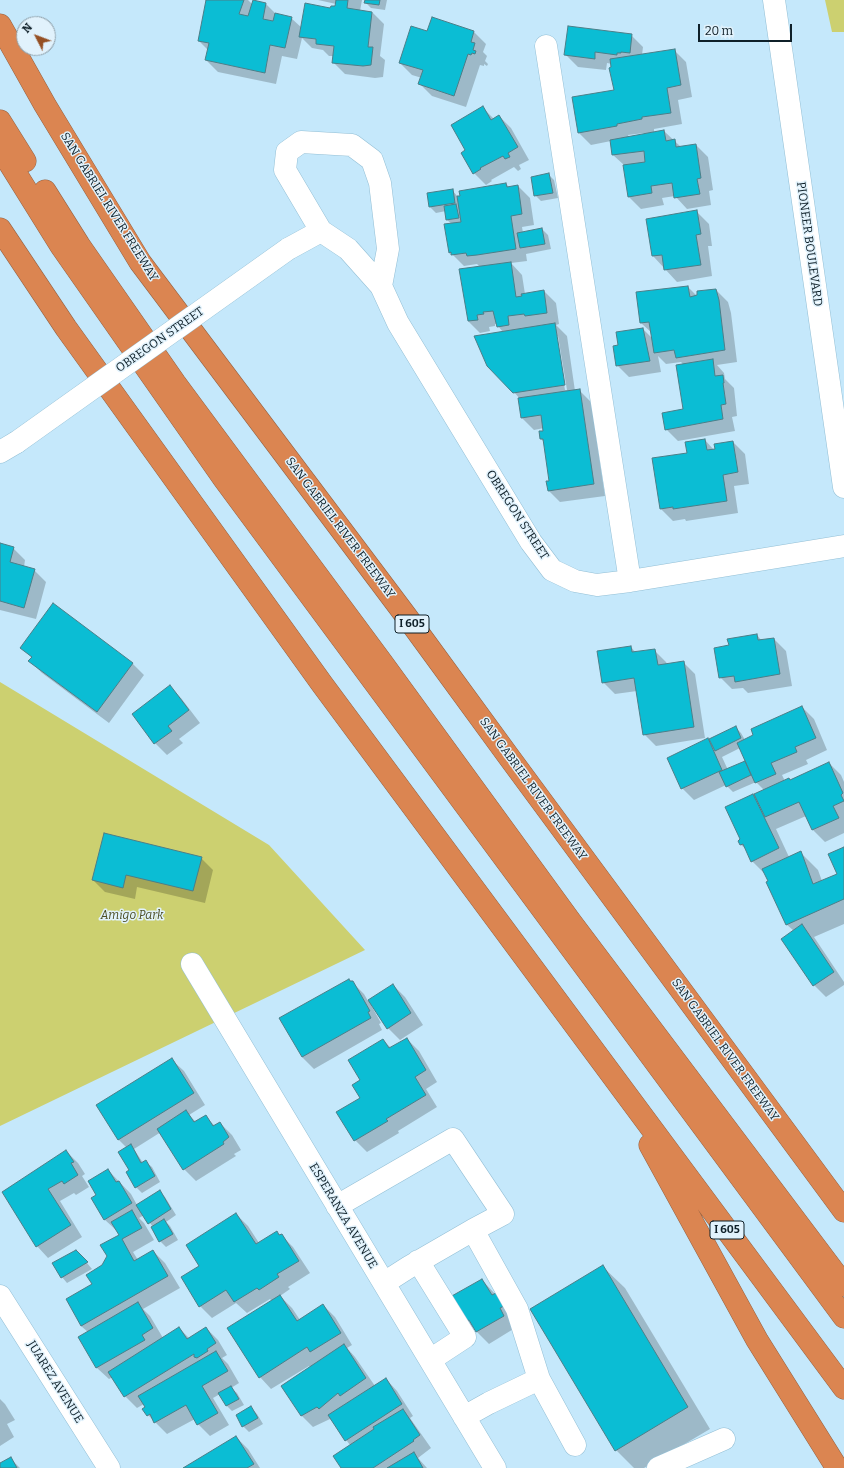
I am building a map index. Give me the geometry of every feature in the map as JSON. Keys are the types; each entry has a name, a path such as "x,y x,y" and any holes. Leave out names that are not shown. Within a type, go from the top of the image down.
{"highway":[{"name":"SAN GABRIEL RIVER FREEWAY","path":"0,25 140,262 406,616 844,1211"},
{"path":"0,121 79,245 175,383 383,664 570,921 844,1285"},
{"path":"0,148 61,246 224,479 844,1317"},
{"name":"I 605","path":"0,229 66,328 322,684 844,1388"},
{"path":"610,1072 757,1340 837,1468"}],"street":[{"name":"PIONEER BOULEVARD","path":"774,0 844,487"},
{"path":"546,46 630,581"},
{"name":"OBREGON STREET","path":"381,286 388,249 380,183 372,160 352,145 301,142 286,152 286,170 321,231 348,249 381,286 402,329 531,542 552,570 575,581 597,585 844,546"},
{"name":"OBREGON STREET","path":"9,447 288,249 321,231"},
{"name":"ESPERANZA AVENUE","path":"192,964 495,1468"},
{"path":"337,1206 453,1139 503,1214 473,1230 384,1283"},
{"path":"473,1230 517,1309 539,1379 575,1445"},
{"path":"418,1262 465,1337 430,1360"},
{"name":"JUAREZ AVENUE","path":"0,1296 109,1468"},
{"path":"464,1417 539,1379"},
{"path":"658,1468 724,1439"}],"green space":[{"path":"825,0 844,0 844,32 832,32"},
{"name":"Amigo Park","path":"0,682 269,845 365,950 0,1126"}],"building":[{"path":"206,0 244,0 239,14 248,16 253,0 266,3 263,19 273,21 275,13 292,17 285,48 270,45 265,73 205,60 209,43 198,41"},
{"path":"336,0 348,0 347,8 372,12 368,47 373,47 371,65 363,66 332,63 334,46 316,44 316,39 299,37 305,3 330,8 331,6 335,6"},
{"path":"365,0 380,0 379,5 364,3"},
{"path":"432,17 474,31 471,42 475,43 473,50 476,51 475,54 468,54 454,96 418,84 423,70 399,63 411,26 427,31"},
{"path":"568,26 632,34 630,53 621,52 617,53 617,55 595,52 595,59 564,55"},
{"path":"675,49 681,85 667,88 671,113 642,117 642,119 617,124 617,126 578,133 572,97 614,90 609,68 611,67 610,59"},
{"path":"483,106 491,120 499,115 518,147 508,153 510,157 505,159 503,156 480,168 481,169 473,174 461,153 465,150 451,125"},
{"path":"664,130 666,141 675,139 676,147 696,144 701,178 697,179 700,194 674,198 672,183 651,186 652,193 628,197 623,165 645,162 644,151 612,155 610,140"},
{"path":"549,173 553,193 534,196 531,177"},
{"path":"506,183 507,187 518,185 522,214 511,216 516,249 467,256 466,253 451,255 451,252 449,253 444,224 461,222 457,196 460,196 459,191"},
{"path":"453,189 455,203 429,207 427,193"},
{"path":"456,204 459,218 446,220 444,206"},
{"path":"697,210 701,234 696,235 701,265 664,270 662,255 652,256 646,219"},
{"path":"542,228 545,244 520,248 517,233"},
{"path":"511,262 516,297 522,296 521,294 544,290 547,313 525,316 524,314 508,316 509,325 497,327 493,311 483,312 484,314 477,315 478,320 468,321 459,269"},
{"path":"688,286 690,297 697,295 697,291 716,289 719,300 725,350 676,358 674,350 654,353 649,322 640,323 636,292"},
{"path":"555,323 565,385 513,393 487,366 474,336"},
{"path":"643,328 650,361 616,366 613,346 618,345 616,332"},
{"path":"713,359 715,376 723,375 726,404 721,405 723,419 665,430 662,413 683,409 676,365"},
{"path":"580,389 594,484 548,491 546,481 549,481 543,439 540,439 539,431 543,431 541,415 521,418 518,398"},
{"path":"705,439 707,450 715,449 714,444 733,441 738,472 723,475 727,501 673,509 673,507 660,509 652,458 687,453 685,442"},
{"path":"0,543 14,547 10,562 35,569 24,608 0,601"},
{"path":"53,603 133,663 97,712 28,661 32,657 20,648"},
{"path":"757,634 758,640 774,638 780,674 735,682 734,676 719,678 714,648 729,645 727,639"},
{"path":"631,646 632,652 655,649 658,665 684,661 694,727 643,735 634,678 602,683 597,651"},
{"path":"170,685 189,710 168,726 172,731 154,744 132,714"},
{"path":"802,706 816,738 795,747 797,752 771,763 776,774 755,783 737,743 753,735 751,729"},
{"path":"736,726 741,738 715,751 709,739"},
{"path":"708,738 722,770 681,789 667,758"},
{"path":"745,761 751,775 726,787 719,772"},
{"path":"829,762 843,793 841,795 844,801 833,806 839,818 812,830 799,802 765,817 754,794 789,778 790,780"},
{"path":"753,794 779,848 751,862 743,844 740,845 738,841 740,839 725,807"},
{"path":"104,833 202,857 193,891 126,875 123,888 92,880"},
{"path":"844,847 844,899 786,925 766,882 768,881 762,869 801,851 813,884 837,874 828,854"},
{"path":"802,924 834,972 813,986 781,939"},
{"path":"349,979 350,981 353,981 370,1011 368,1012 371,1018 302,1057 279,1018"},
{"path":"393,984 411,1013 387,1029 368,1000"},
{"path":"407,1038 426,1070 415,1077 426,1095 386,1119 388,1121 354,1141 336,1112 360,1098 352,1085 360,1080 348,1060 383,1039 389,1048"},
{"path":"172,1058 194,1093 118,1140 96,1105"},
{"path":"186,1110 194,1122 206,1115 213,1126 220,1122 229,1137 223,1142 224,1144 183,1170 157,1129"},
{"path":"131,1144 141,1163 146,1160 155,1176 135,1188 126,1172 129,1170 118,1152"},
{"path":"66,1150 74,1162 71,1163 78,1175 64,1184 62,1181 48,1189 71,1225 36,1247 2,1192"},
{"path":"108,1169 116,1182 119,1181 132,1203 104,1220 91,1198 96,1195 88,1181"},
{"path":"160,1190 171,1209 148,1224 136,1205"},
{"path":"132,1210 142,1228 122,1239 134,1261 153,1250 168,1276 81,1326 66,1299 92,1284 86,1275 102,1265 107,1256 100,1245 119,1235 111,1222"},
{"path":"236,1213 256,1244 277,1231 279,1235 282,1234 299,1261 277,1274 279,1277 259,1290 257,1288 234,1302 226,1290 199,1307 181,1277 199,1266 186,1245"},
{"path":"164,1219 173,1234 159,1242 151,1227"},
{"path":"76,1250 88,1262 61,1278 52,1263"},
{"path":"603,1265 688,1407 615,1451 530,1309"},
{"path":"482,1279 492,1295 498,1292 506,1305 500,1308 504,1316 476,1332 469,1320 465,1322 450,1297"},
{"path":"280,1295 297,1321 323,1304 341,1333 310,1352 307,1347 259,1378 227,1328"},
{"path":"138,1302 153,1328 142,1335 145,1340 96,1368 78,1337"},
{"path":"179,1327 187,1339 206,1327 216,1343 207,1349 208,1351 197,1358 194,1357 194,1354 124,1397 108,1372"},
{"path":"344,1344 366,1378 340,1396 338,1393 319,1409 317,1407 301,1416 281,1386"},
{"path":"216,1351 228,1371 202,1386 218,1413 197,1425 186,1405 154,1423 150,1414 147,1416 142,1409 145,1407 138,1396"},
{"path":"386,1378 402,1404 345,1441 328,1415"},
{"path":"231,1386 239,1399 226,1406 218,1393"},
{"path":"251,1406 258,1418 242,1427 236,1415"},
{"path":"403,1409 420,1435 413,1440 414,1441 373,1468 341,1468 333,1456 374,1429 373,1427"},
{"path":"236,1436 254,1464 247,1468 183,1468"},
{"path":"414,1452 423,1468 387,1468"},
{"path":"11,1457 17,1468 0,1468 0,1463"}]}
